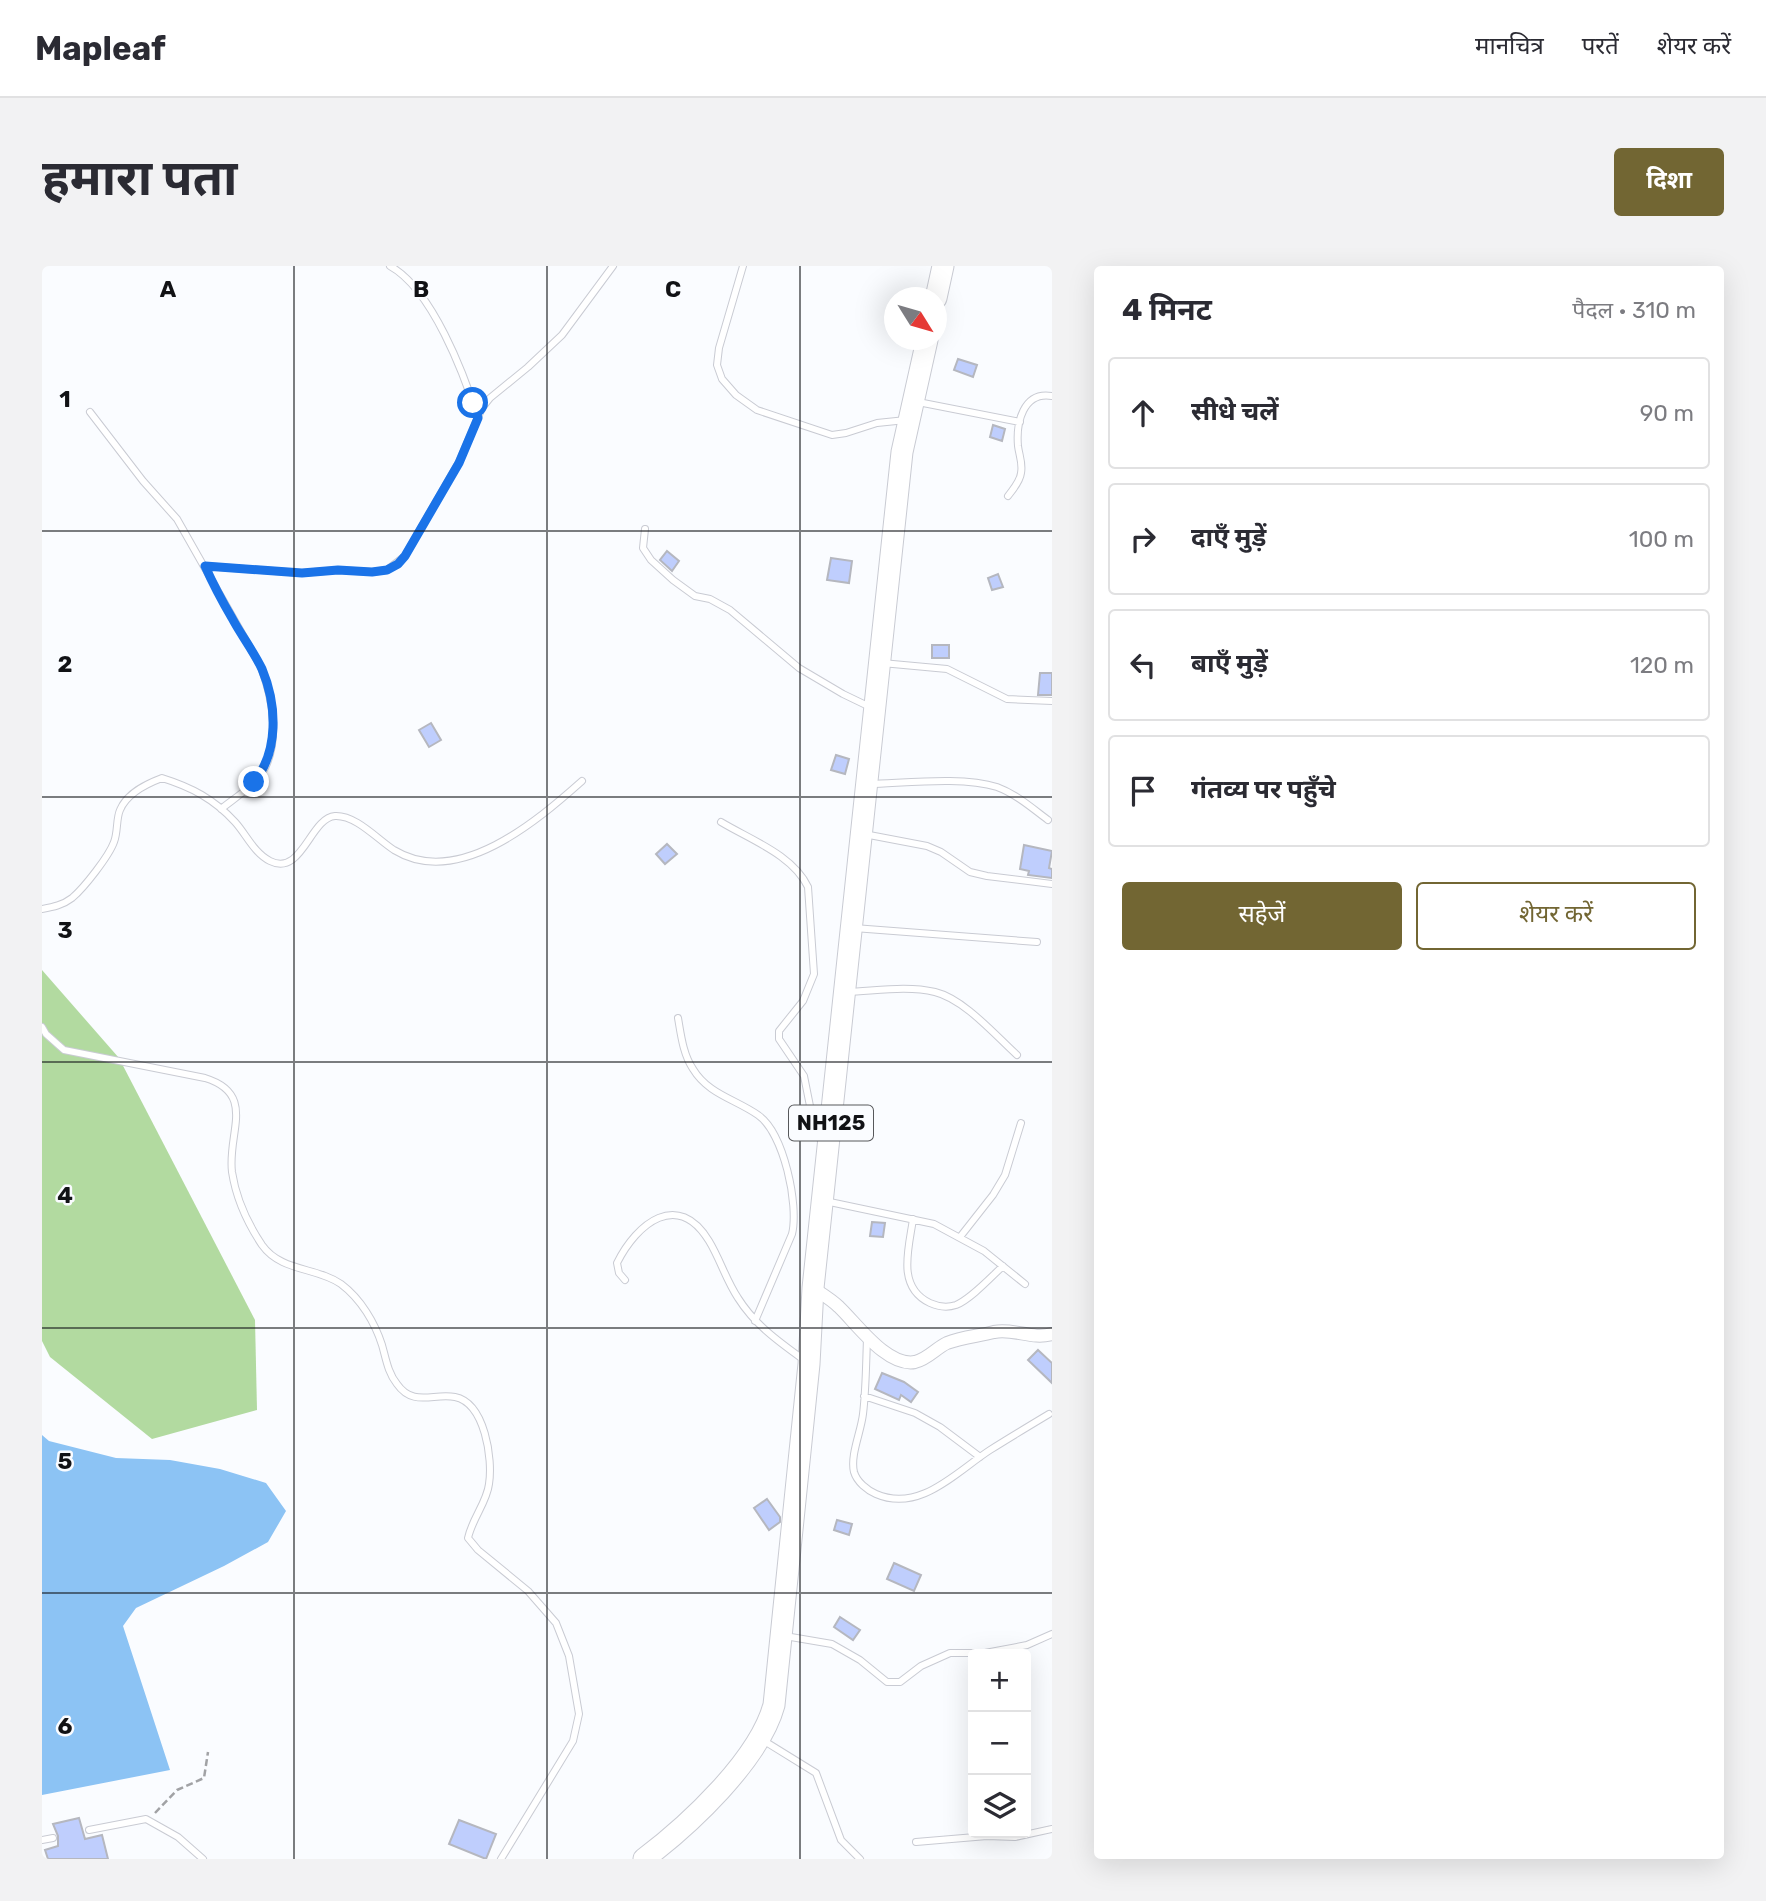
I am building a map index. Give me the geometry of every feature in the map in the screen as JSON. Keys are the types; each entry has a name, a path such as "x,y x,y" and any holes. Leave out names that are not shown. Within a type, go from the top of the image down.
{"highway":[{"path":"938,287 943,266"},
{"name":"NH125","path":"644,1859 718,1793 761,1739 774,1706 779,1635 809,1364 813,1288 902,452 925,350"}],"street":[{"path":"813,1288 838,1306 881,1349 904,1361 913,1362 951,1342 1002,1331 1040,1337 1052,1334"}],"lane":[{"path":"390,266 414,284 429,307 453,351 478,418"},
{"path":"205,566 302,573 387,570 398,564 459,463 478,418 490,398 547,351 562,335 613,266"},
{"path":"743,266 719,348 717,365 722,379 736,395 757,410 832,435 846,433 911,410 1020,422"},
{"path":"1007,496 1022,471 1018,448 1020,422 1030,401 1037,396 1052,396"},
{"path":"90,412 143,481 177,519 261,667 270,691 273,718 271,748 265,768 254,782 222,809"},
{"path":"645,529 643,548 651,560 673,580 695,596 710,599 730,610 799,668 842,694 875,709"},
{"path":"881,662 947,668 1007,699 1052,701"},
{"path":"42,909 71,899 114,842 120,810 138,790 162,778 208,797 222,809 254,847 273,863 289,862 330,816 350,819 396,851 428,862 462,858 496,845 546,813 582,781"},
{"path":"867,784 975,783 996,787 1014,795 1048,820"},
{"path":"721,822 792,864 808,887 814,974 803,1002 779,1031 779,1039 804,1076 815,1128 829,1156"},
{"path":"862,834 927,846 971,872 1052,884"},
{"path":"852,928 1037,942"},
{"path":"845,992 914,989 937,993 955,1001 1017,1055"},
{"path":"678,1018 684,1049 692,1068 720,1096 758,1115 777,1139 794,1200 796,1221 792,1234 755,1321"},
{"path":"42,1027 64,1050 205,1078 221,1083 231,1091 236,1104 232,1173 248,1221 264,1248 282,1262 323,1275 341,1284 356,1298 376,1327 389,1370 404,1393 411,1398 455,1397 469,1403 479,1416 490,1467 489,1487 468,1538 478,1550 528,1591 556,1623 569,1656 579,1714 573,1741 501,1859"},
{"path":"960,1237 1005,1175 1021,1123"},
{"path":"823,1200 934,1224 960,1237 1026,1284"},
{"path":"625,1280 619,1273 618,1263 645,1226 657,1217 672,1213 686,1218 697,1226 709,1241 738,1299 755,1321 770,1336 809,1364"},
{"path":"913,1219 906,1270 911,1286 928,1302 941,1307 954,1306 1003,1266"},
{"path":"867,1337 864,1396 854,1471 860,1483 872,1493 901,1500 919,1496 949,1481 980,1457 1049,1414"},
{"path":"864,1396 915,1412 980,1457"},
{"path":"779,1635 832,1644 860,1660 887,1682 900,1682 921,1666 950,1653 985,1653 1027,1645 1052,1634"},
{"path":"761,1739 816,1773 841,1840 860,1859"},
{"path":"89,1830 146,1819 178,1837 203,1859"},
{"path":"916,1842 987,1836 1015,1837 1052,1829"},
{"path":"42,1840 53,1838"}],"path":[{"path":"159,1810 177,1790 204,1778 208,1752"}],"green space":[{"path":"42,970 119,1058 255,1320 257,1410 152,1439 50,1357 42,1341"}],"water":[{"path":"42,1435 49,1441 116,1458 170,1460 220,1469 266,1483 286,1511 268,1542 136,1608 123,1626 170,1770 42,1795"}],"building":[{"path":"958,359 977,365 973,377 954,370"},
{"path":"993,425 1005,429 1002,441 990,437"},
{"path":"667,551 679,561 672,571 660,560"},
{"path":"831,558 852,561 849,583 827,580"},
{"path":"998,574 1003,587 992,590 988,578"},
{"path":"932,645 949,645 949,658 932,658"},
{"path":"1040,673 1052,673 1052,695 1038,695"},
{"path":"431,723 441,740 429,747 419,730"},
{"path":"836,755 849,759 845,774 831,770"},
{"path":"667,844 677,854 665,864 656,854"},
{"path":"1024,845 1052,851 1049,868 1052,869 1052,878 1028,875 1029,871 1020,869"},
{"path":"872,1222 885,1223 883,1237 870,1236"},
{"path":"1038,1350 1052,1363 1052,1383 1028,1360"},
{"path":"882,1373 904,1382 918,1392 911,1402 901,1395 899,1400 875,1389"},
{"path":"767,1499 780,1517 780,1522 769,1530 754,1508"},
{"path":"837,1520 852,1524 849,1535 834,1530"},
{"path":"894,1563 921,1575 914,1591 887,1579"},
{"path":"840,1617 860,1630 853,1640 834,1627"},
{"path":"79,1818 85,1839 102,1835 108,1859 48,1859 45,1850 58,1846 58,1836 53,1824"},
{"path":"459,1820 496,1834 486,1859 449,1844"}],"route":[{"path":"254,782 265,768 271,748 273,718 270,691 261,667 219,597 205,566 321,573 338,570 372,572 387,570 398,564 459,463 478,418 473,403"}]}
